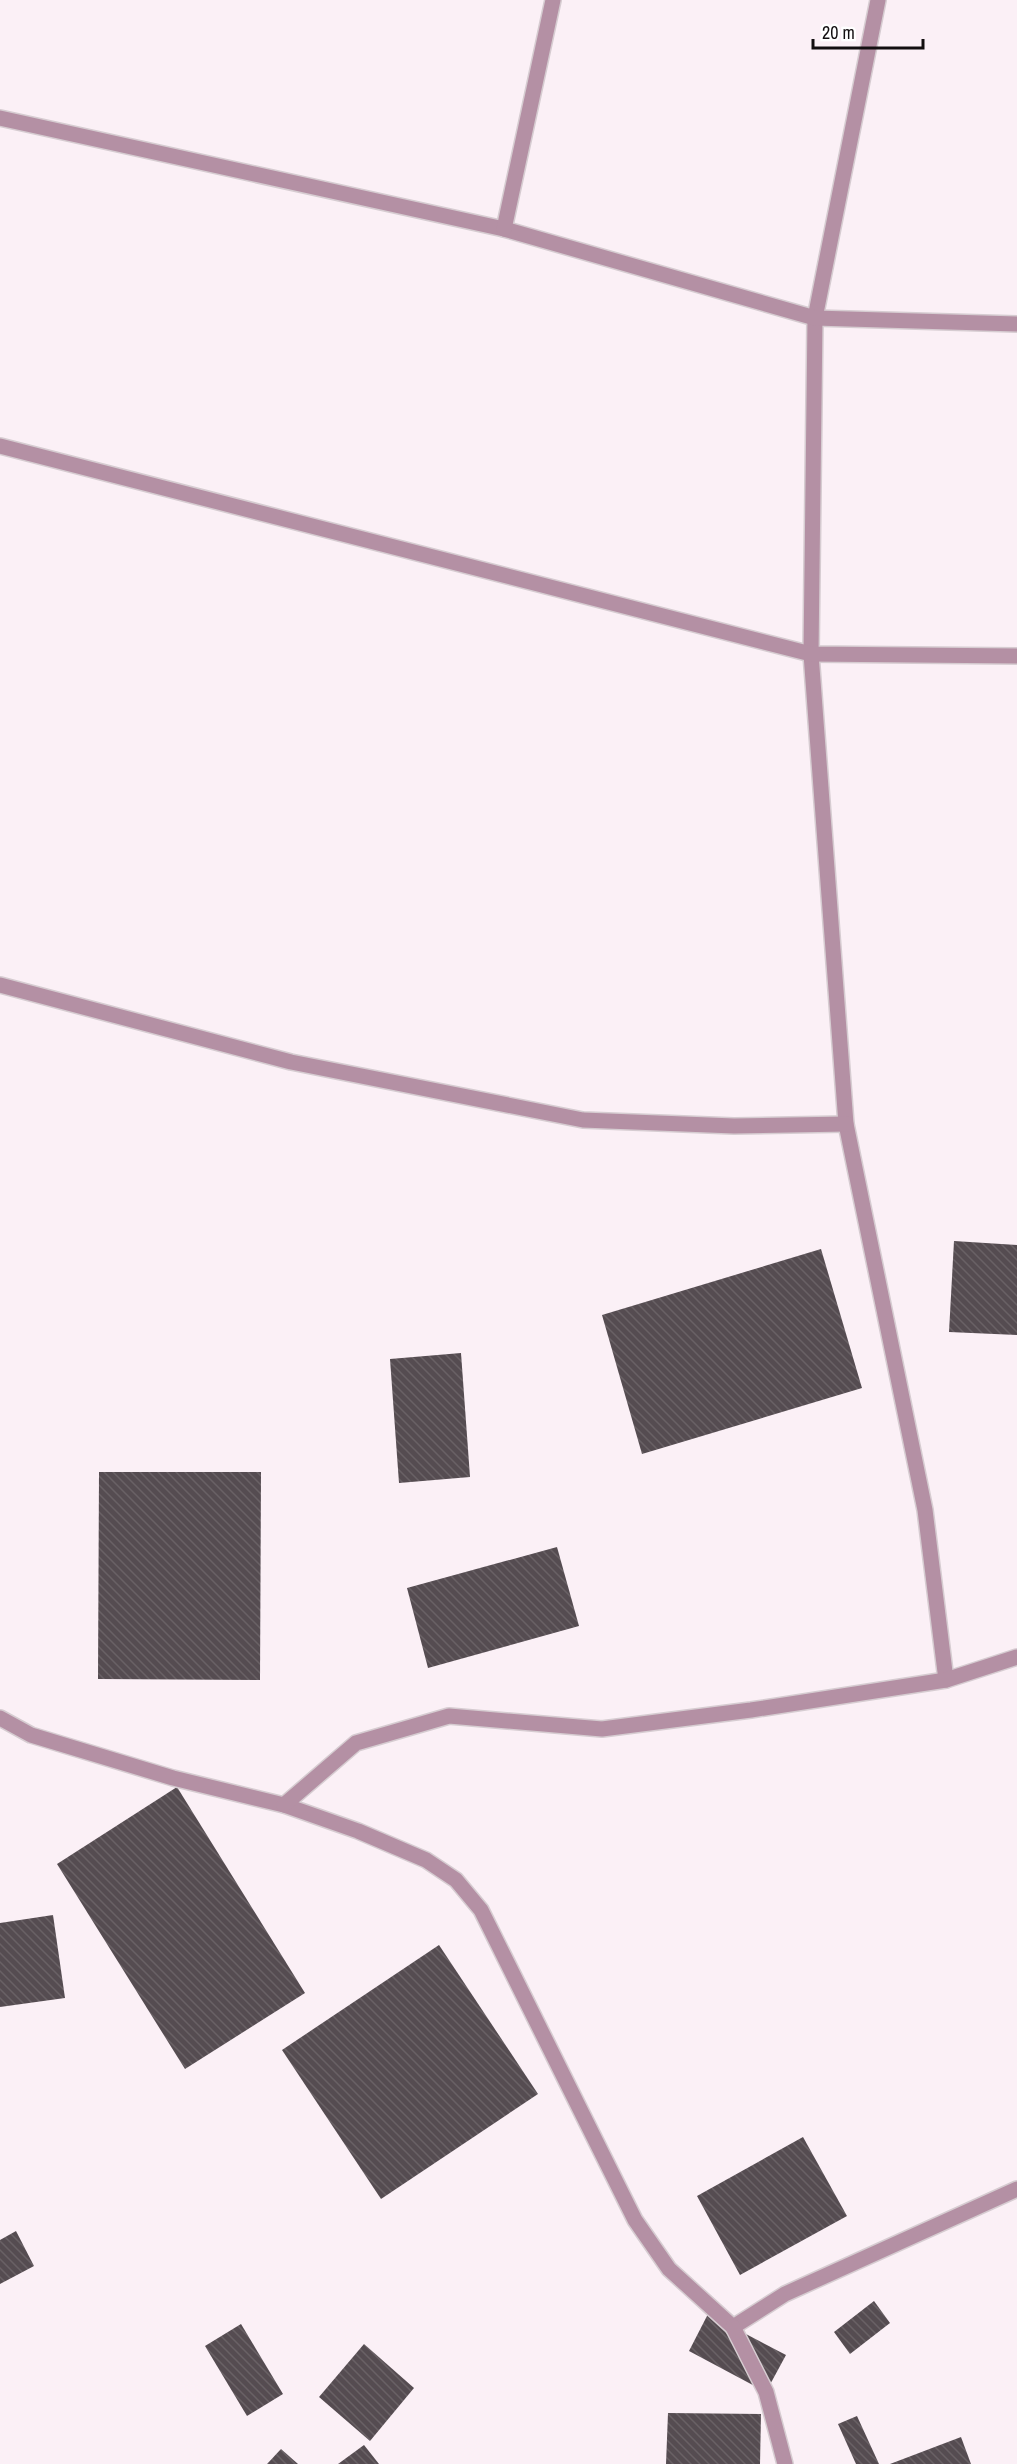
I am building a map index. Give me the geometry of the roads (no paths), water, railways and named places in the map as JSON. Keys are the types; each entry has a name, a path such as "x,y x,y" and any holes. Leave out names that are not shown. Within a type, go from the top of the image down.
{"street":[{"path":"504,229 553,0"},
{"path":"878,0 815,318 811,654 846,1124 925,1510 946,1680"},
{"path":"0,118 504,229 815,318 1017,324"},
{"path":"0,446 811,654 1017,656"},
{"path":"0,985 291,1062 583,1120 711,1125 846,1124"},
{"path":"284,1804 356,1743 449,1716 602,1729 751,1710 946,1680 1017,1657"},
{"path":"0,1718 31,1735 172,1778 284,1804 358,1831 426,1860 456,1880 481,1910 635,2220 669,2269 734,2327 766,2392 785,2464"},
{"path":"734,2327 785,2294 1017,2189"}]}
